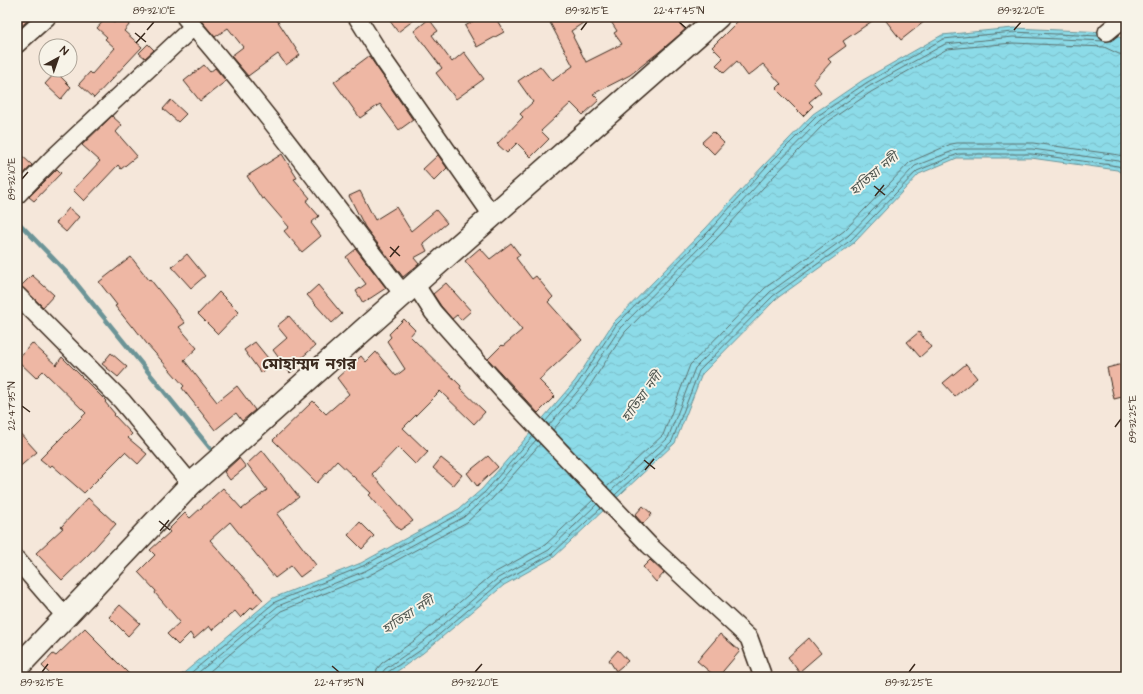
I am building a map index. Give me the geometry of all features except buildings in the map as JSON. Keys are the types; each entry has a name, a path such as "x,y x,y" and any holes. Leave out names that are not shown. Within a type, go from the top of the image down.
{"main road":[{"path":"17,668 191,484 409,289 718,17"}],"street":[{"path":"17,44 47,17"},
{"path":"357,17 385,62 492,216"},
{"path":"1107,32 1124,17"},
{"path":"17,195 189,22 409,289 433,312 505,393 649,545 749,638 763,677"},
{"path":"17,295 122,401 191,484"},
{"path":"17,560 66,617"}],"water":[{"name":"হাতিয়া নদী","path":"1013,28 1107,32 1126,40 1126,176 1117,170 1031,158 957,158 919,174 854,243 776,299 702,374 675,443 554,557 504,585 423,653 389,677 179,677 273,598 361,563 459,509 482,489 575,381 613,323 706,228 813,114 863,80 942,35"}],"waterway":[{"path":"17,221 71,277 210,448"}],"district":[{"name":"মোহাম্মদ নগর","path":"309,364"}]}
